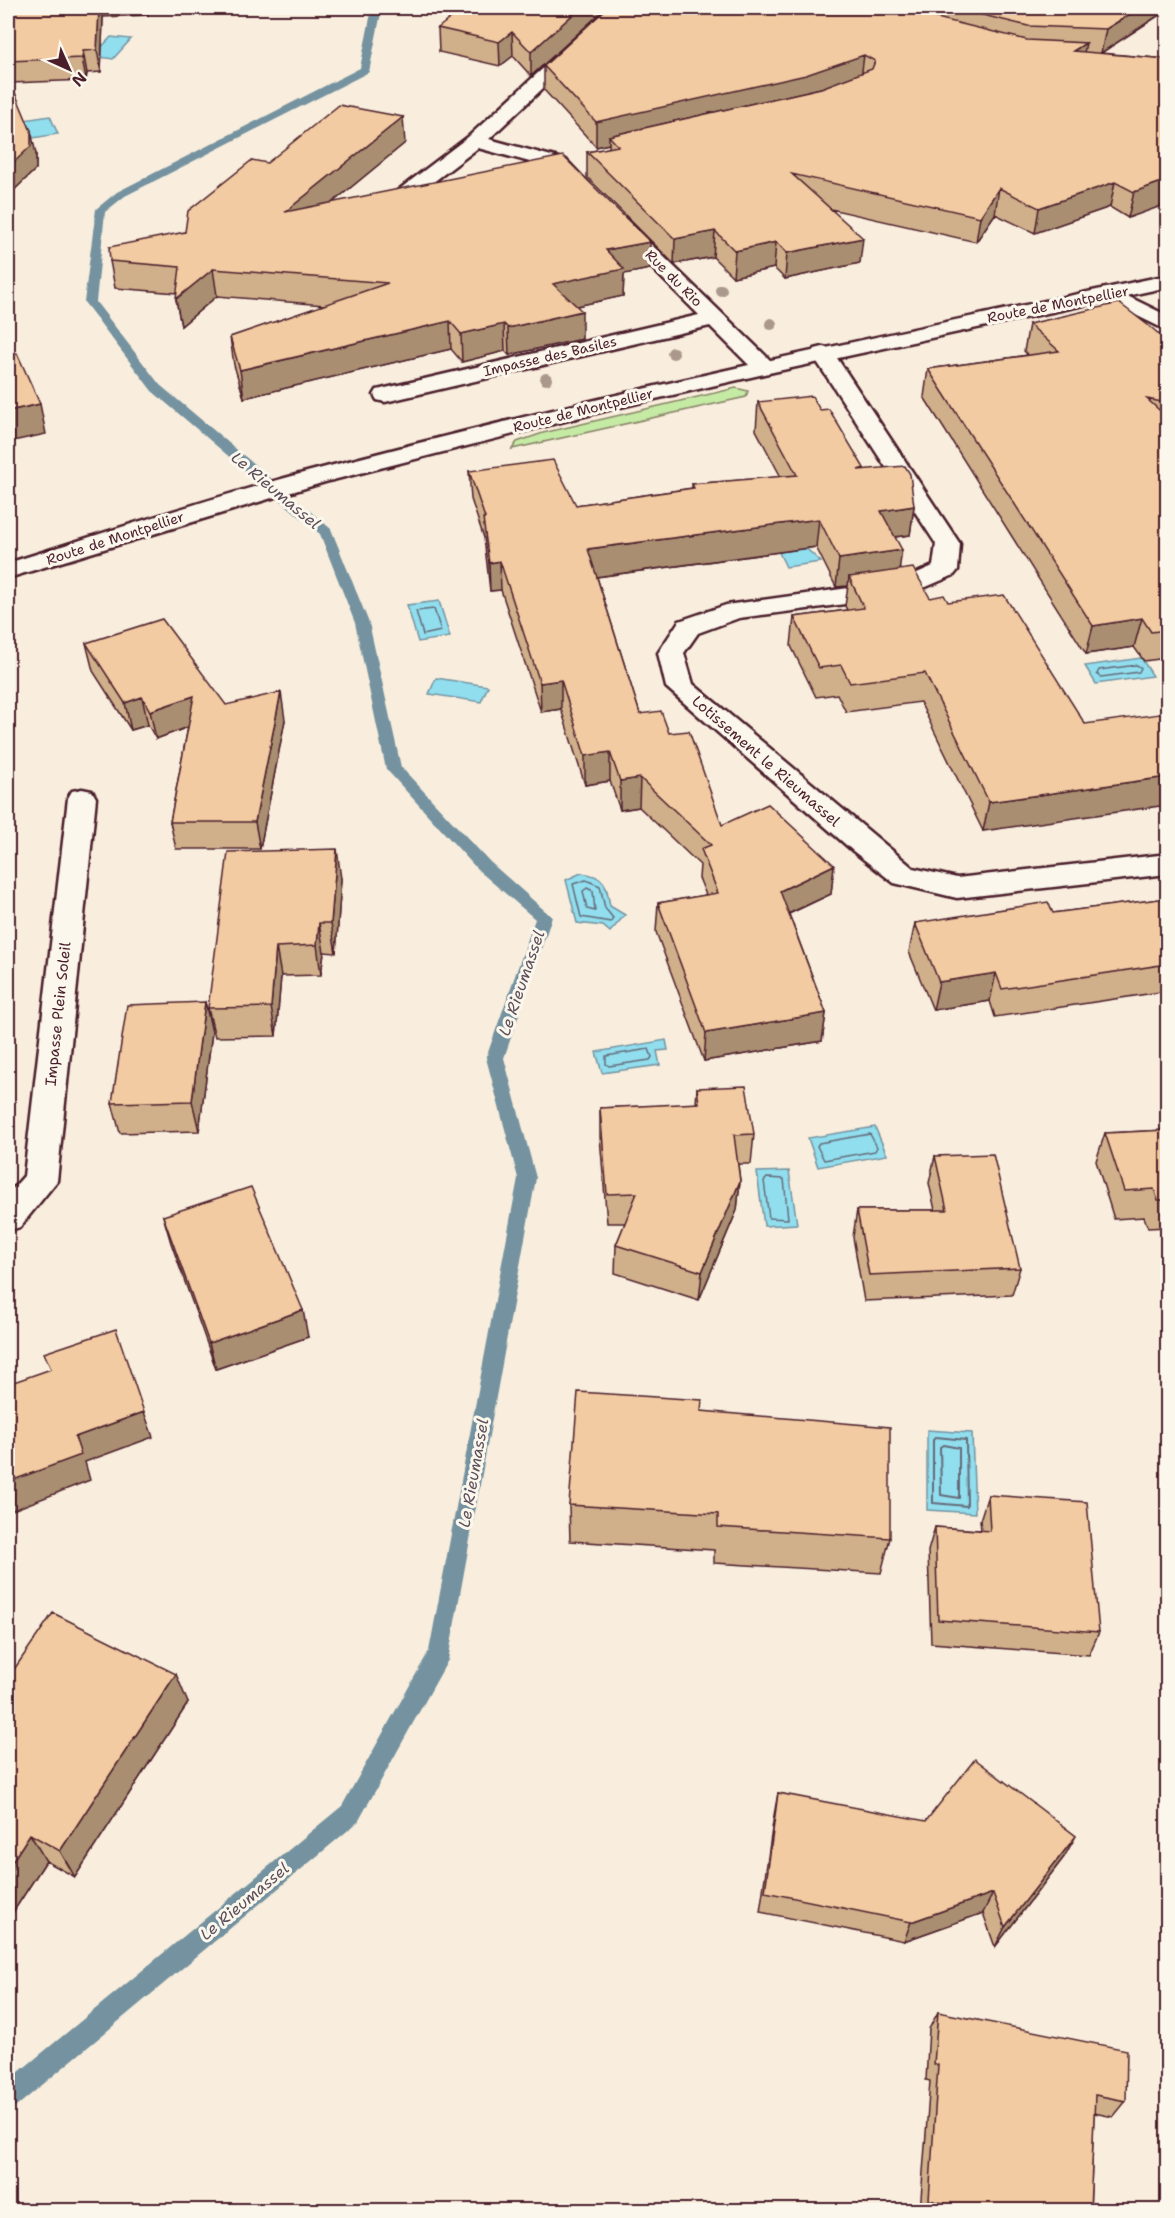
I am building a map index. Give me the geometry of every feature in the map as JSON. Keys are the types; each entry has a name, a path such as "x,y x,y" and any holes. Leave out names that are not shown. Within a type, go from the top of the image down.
{"street":[{"path":"383,211 475,141 619,8"},
{"name":"Rue du Rio","path":"475,141 559,164 580,159"},
{"name":"Rue du Rio","path":"559,164 764,367"},
{"name":"Route de Montpellier","path":"8,571 210,507 316,477 764,367 1167,281"},
{"path":"1111,294 1167,325"},
{"name":"Impasse des Basiles","path":"385,395 715,318"},
{"name":"Lotissement le Rieumassel","path":"823,354 948,544 945,570 905,588 735,611 688,627 671,653 680,687 863,844 904,876 957,888 1167,864"},
{"name":"Impasse Plein Soleil","path":"8,1217 40,1181 82,798"}],"green space":[{"path":"736,388 748,391 746,397 512,449 517,442 543,433"}],"water":[{"path":"111,37 131,39 113,59 93,56"},
{"path":"50,116 58,134 33,138 29,126 19,127 17,121"},
{"path":"769,532 799,542 821,562 786,567"},
{"path":"439,601 450,637 418,642 407,605"},
{"path":"1141,658 1153,676 1096,684 1085,666"},
{"path":"436,678 488,686 481,702 429,694"},
{"path":"581,873 600,879 606,887 610,906 625,915 610,932 603,926 577,923 566,880"},
{"path":"666,1040 668,1050 657,1051 660,1065 602,1073 596,1052"},
{"path":"875,1127 887,1155 818,1167 808,1138"},
{"path":"789,1171 797,1224 764,1226 757,1172"},
{"path":"927,1430 972,1433 975,1513 927,1510"}],"building":[{"path":"15,8 99,8 97,50 83,51 82,58 8,61 8,38"},
{"path":"463,8 580,8 531,52 512,32 499,42 438,28"},
{"path":"607,8 896,8 1027,40 1086,43 1073,51 1167,59 1167,180 1134,192 1115,182 1039,208 999,188 980,217 792,174 863,238 787,253 776,242 735,251 715,231 675,239 587,152 618,146 609,136 821,88 872,69 875,61 864,55 806,75 596,122 544,66"},
{"path":"954,8 1140,8 1106,29 1028,26"},
{"path":"8,76 31,131 31,146 8,168"},
{"path":"339,105 403,117 285,212 563,156 650,242 606,250 624,269 553,284 582,311 508,328 504,324 461,334 450,321 240,370 230,337 388,283 213,269 176,299 180,267 110,261 109,247 185,232 188,211 252,160 267,163"},
{"path":"1119,303 1167,341 1167,403 1147,399 1167,417 1167,630 1151,632 1142,618 1093,626 928,369 1059,351 1029,324"},
{"path":"17,353 40,404 8,411 8,355"},
{"path":"812,396 820,410 829,409 864,468 858,470 905,466 910,474 914,506 881,511 902,550 839,559 819,519 588,549 640,714 661,711 669,733 689,731 722,825 768,804 834,865 780,891 826,1013 706,1033 658,903 718,893 701,849 711,845 640,778 620,781 610,752 585,756 561,680 540,683 500,561 489,563 483,518 485,518 469,471 553,460 576,505 694,488 692,484 797,475 758,402"},
{"path":"913,568 930,598 944,595 948,602 1004,595 1085,724 1167,713 1167,777 989,802 925,673 850,683 841,665 819,668 794,617 864,608 849,577"},
{"path":"162,619 226,705 281,692 255,822 170,822 194,696 150,711 142,697 125,703 86,643"},
{"path":"337,849 331,923 319,923 317,945 276,947 271,1007 208,1008 228,852"},
{"path":"1167,898 1167,964 1002,989 996,973 939,982 915,923 1048,902 1053,913"},
{"path":"205,1002 192,1101 112,1103 127,1005"},
{"path":"746,1086 754,1134 734,1135 740,1181 702,1272 616,1245 637,1193 607,1194 600,1108 699,1103 697,1088"},
{"path":"1167,1130 1167,1200 1158,1200 1154,1189 1124,1191 1105,1133"},
{"path":"993,1154 1020,1268 869,1275 857,1210 947,1210 935,1156"},
{"path":"251,1187 303,1310 209,1343 163,1216"},
{"path":"116,1329 144,1412 75,1437 81,1455 8,1482 8,1384 51,1369 44,1353"},
{"path":"578,1392 702,1400 701,1411 890,1427 890,1538 718,1527 718,1514 569,1505"},
{"path":"988,1495 1087,1502 1099,1632 938,1620 935,1527 990,1531"},
{"path":"53,1613 176,1674 60,1851 30,1834 8,1868 8,1678"},
{"path":"975,1759 1076,1836 1005,1927 993,1893 911,1922 765,1892 778,1793 926,1821"},
{"path":"938,2012 1127,2050 1126,2101 1095,2095 1090,2211 978,2211 929,2200 938,2065 934,2064"}],"waterway":[{"name":"Le Rieumassel","path":"8,2097 350,1814 440,1653 527,1178 495,1058 544,917 484,866 394,769 362,623 326,532 156,388 90,302 100,211 121,194 365,70 377,8"}]}
